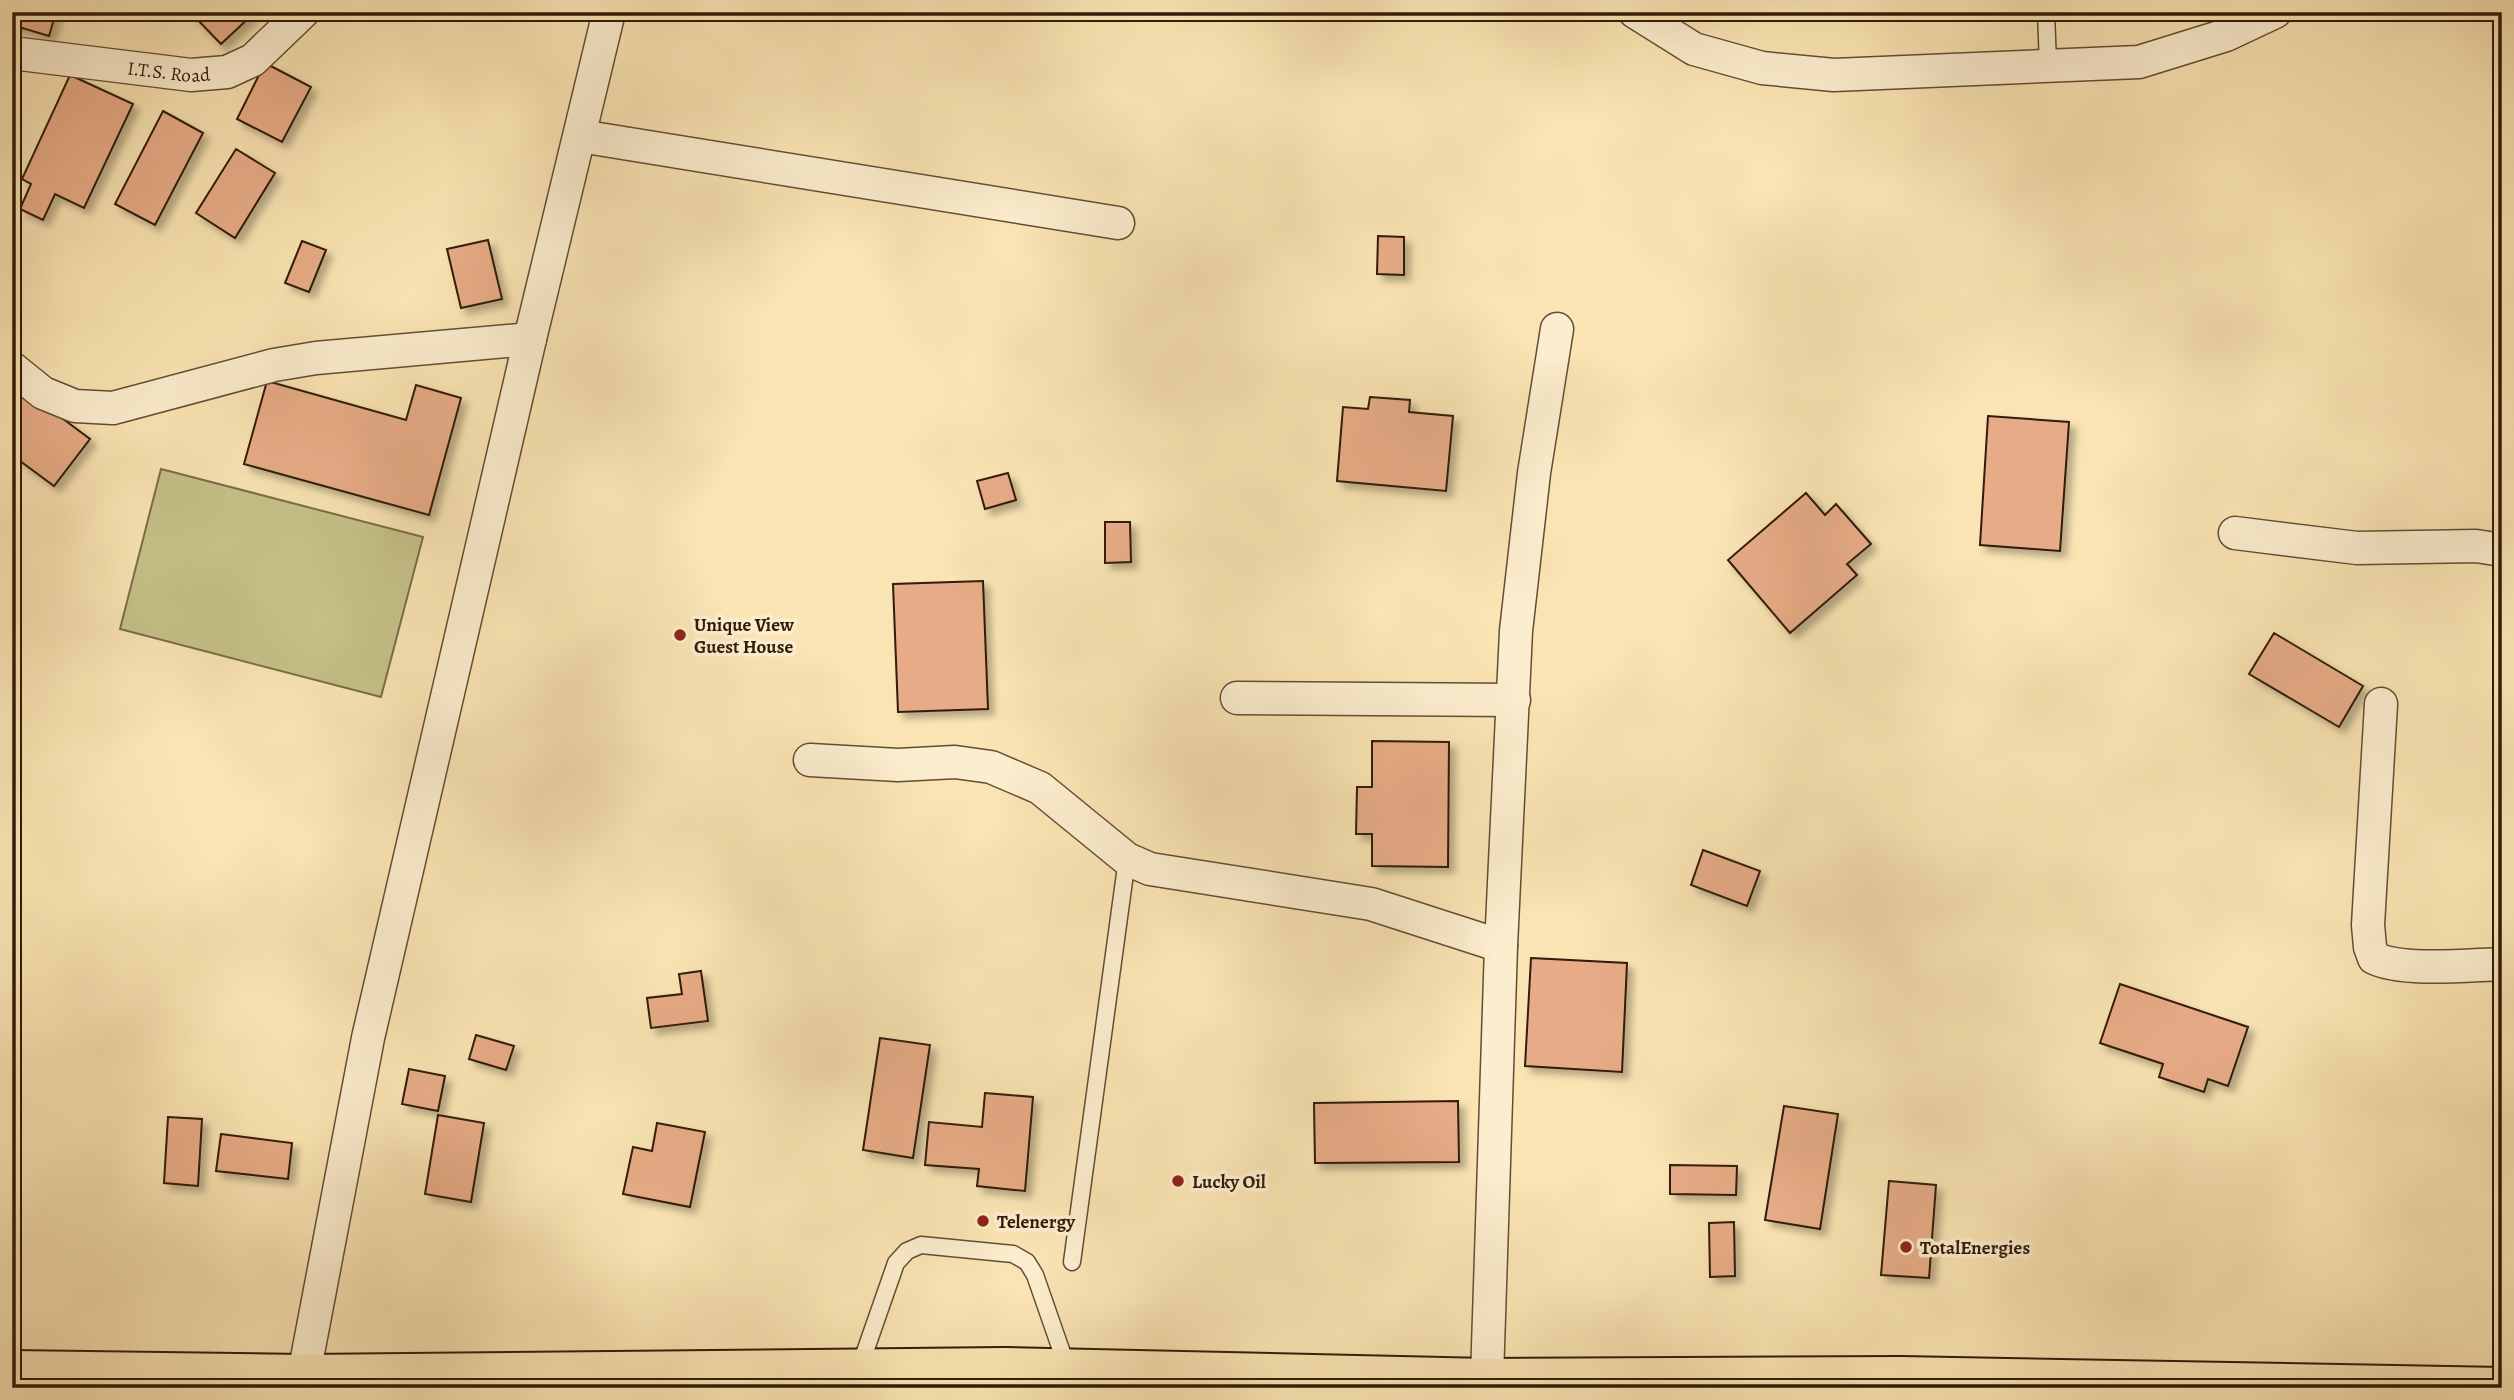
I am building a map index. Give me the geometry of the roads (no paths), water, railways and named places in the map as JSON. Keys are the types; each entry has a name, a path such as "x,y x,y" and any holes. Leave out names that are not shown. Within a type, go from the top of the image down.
{"highway":[{"path":"12,1370 304,1374 859,1369 1002,1377 1068,1369 1488,1378 1900,1377 2502,1387"}],"street":[{"name":"I.T.S. Road","path":"12,53 191,75 227,72 253,60 303,12"},
{"path":"304,1374 368,1038 530,339 610,12"},
{"path":"1635,12 1694,49 1762,68 1834,75 2139,62 2226,35 2275,12"},
{"path":"580,136 1118,223"},
{"path":"1488,1378 1502,946 1516,631 1534,473 1557,329"},
{"path":"12,368 43,393 75,406 113,408 295,361 530,339"},
{"path":"2235,533 2357,548 2476,546 2502,550"},
{"path":"1237,698 1514,701"},
{"path":"2381,704 2368,925 2374,958 2386,964 2412,966 2502,964"},
{"path":"810,760 898,765 955,762 991,767 1040,788 1127,859 1150,869 1371,904 1502,946"}],"lane":[{"path":"2046,12 2049,65"},
{"path":"1072,1262 1127,859"},
{"path":"859,1369 896,1263 907,1251 921,1245 1013,1254 1027,1262 1035,1275 1068,1369"}],"place":[{"name":"Unique View Guest House","path":"680,635"},
{"name":"Lucky Oil","path":"1178,1181"},
{"name":"Telenergy","path":"983,1221"},
{"name":"TotalEnergies","path":"1906,1247"}]}
